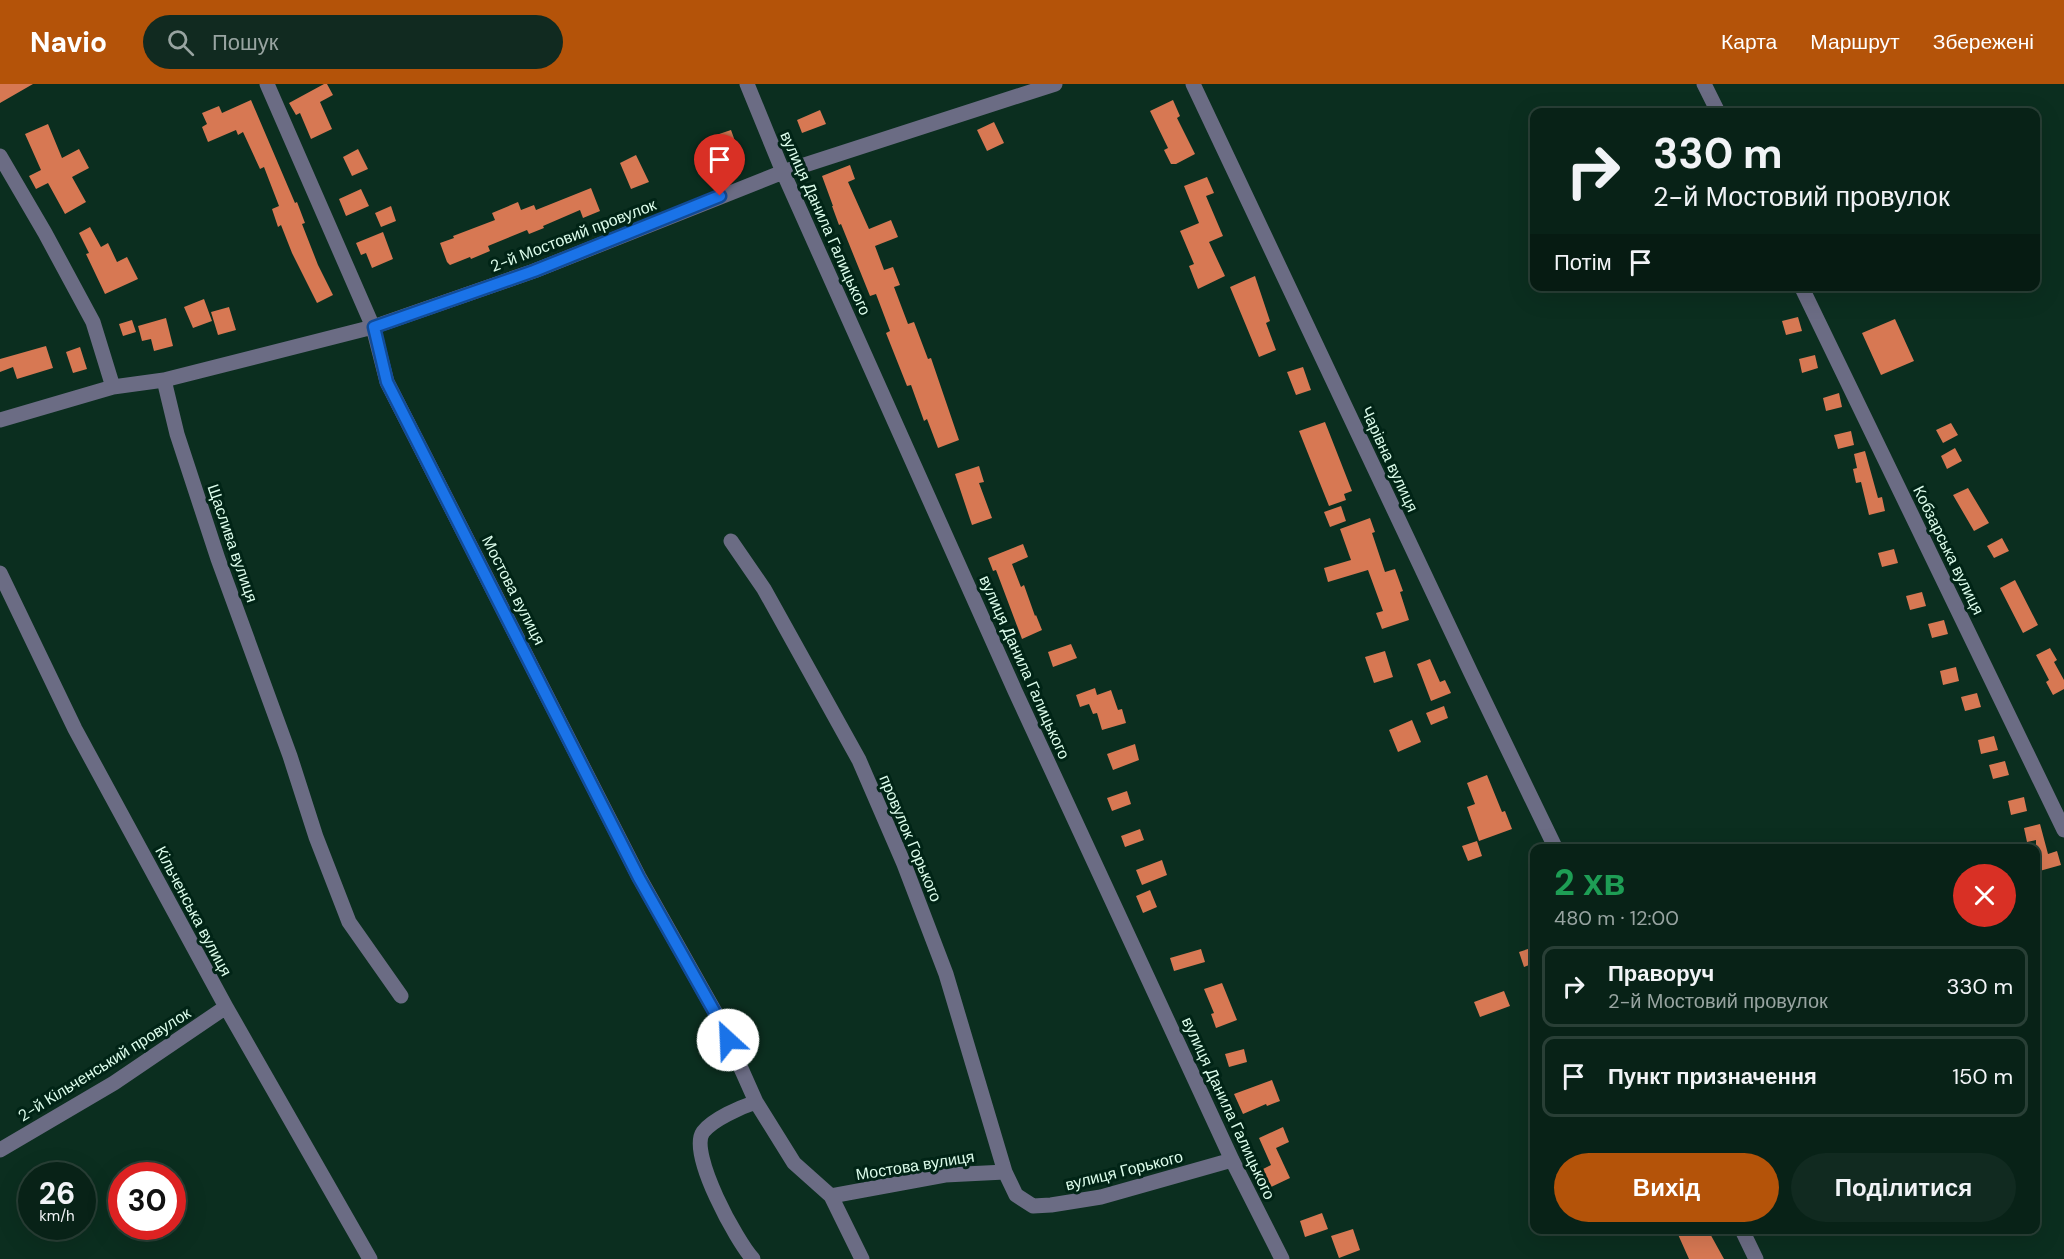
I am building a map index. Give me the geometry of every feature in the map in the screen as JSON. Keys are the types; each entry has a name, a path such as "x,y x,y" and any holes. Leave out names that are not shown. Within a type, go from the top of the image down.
{"street":[{"name":"Мостова вулиця","path":"267,84 374,327 387,382 639,878 719,1020 756,1102 794,1163 831,1196 862,1259"},
{"name":"вулиця Данила Галицького","path":"747,84 783,172 1015,691 1232,1160 1282,1259"},
{"name":"2-й Мостовий провулок","path":"164,380 374,327 534,271 783,172 1054,84"},
{"name":"Чарівна вулиця","path":"1193,84 1554,844"},
{"path":"1704,84 1716,108"},
{"path":"0,156 93,322 113,387"},
{"name":"Кобзарська вулиця","path":"1803,291 2064,830"},
{"path":"0,420 113,387 164,380"},
{"name":"Щаслива вулиця","path":"164,380 177,434 218,559 290,756 316,837 349,922 401,996"},
{"name":"провулок Горького","path":"731,541 764,589 859,760 904,864 946,974 1005,1172"},
{"name":"Кільченська вулиця","path":"0,573 75,729 226,1007 370,1259"},
{"name":"2-й Кільченський провулок","path":"0,1150 114,1083 226,1007"},
{"path":"753,1259 713,1192 700,1150 700,1140 704,1131 734,1110 756,1102"},
{"name":"вулиця Горького","path":"1005,1172 1016,1195 1033,1206 1101,1197 1232,1160"},
{"name":"Мостова вулиця","path":"831,1196 945,1175 1005,1172"},
{"path":"1744,1234 1756,1259"}],"building":[{"path":"0,84 33,84 0,103"},
{"path":"327,84 333,95 320,102 332,129 311,139 300,113 296,115 289,103"},
{"path":"251,100 295,203 297,202 305,223 302,224 333,295 317,303 281,225 278,227 272,209 279,206 264,167 260,169 243,132 238,135 236,130 208,142 202,127 207,124 202,113 219,106 222,113"},
{"path":"1173,100 1180,116 1177,118 1195,154 1176,164 1171,164 1164,150 1168,148 1150,111"},
{"path":"820,110 826,124 802,133 797,120"},
{"path":"994,122 1004,143 987,151 977,130"},
{"path":"48,124 62,158 79,149 89,168 72,177 86,202 65,214 48,183 36,189 29,176 41,170 25,134"},
{"path":"731,130 739,152 724,157 716,135"},
{"path":"358,149 368,169 352,176 343,157"},
{"path":"636,155 649,182 631,189 620,163"},
{"path":"850,165 855,179 848,182 869,229 891,220 898,237 875,246 884,270 893,267 900,285 894,287 908,324 914,322 928,359 931,358 959,440 938,448 927,419 924,421 911,385 907,386 886,333 890,331 876,294 870,296 841,224 839,225 822,176"},
{"path":"1207,177 1214,193 1206,196 1223,236 1209,242 1225,276 1198,289 1189,266 1194,264 1180,231 1199,223 1184,186"},
{"path":"591,188 600,211 583,218 580,210 529,234 527,230 488,246 490,251 471,259 470,257 450,265 447,262 440,243 495,220 492,213 518,202 521,210 534,205 536,210"},
{"path":"361,189 369,206 346,216 339,199"},
{"path":"391,206 396,221 381,227 375,213"},
{"path":"90,227 101,247 108,243 117,262 127,257 138,279 105,294 79,233"},
{"path":"383,232 393,259 372,268 366,253 361,255 356,243"},
{"path":"1255,276 1270,321 1266,323 1276,350 1259,357 1230,287"},
{"path":"204,299 212,321 193,328 184,307"},
{"path":"229,307 236,330 218,335 211,312"},
{"path":"1798,317 1802,331 1786,335 1782,321"},
{"path":"166,318 173,346 154,351 151,339 142,341 138,326"},
{"path":"1895,319 1914,361 1881,375 1862,333"},
{"path":"132,320 136,332 123,336 119,324"},
{"path":"46,346 53,368 17,379 13,367 0,372 0,359"},
{"path":"80,347 87,369 73,373 66,352"},
{"path":"1815,355 1818,368 1802,373 1799,359"},
{"path":"1303,367 1311,390 1296,395 1287,372"},
{"path":"1839,393 1842,407 1826,411 1823,398"},
{"path":"1325,422 1352,491 1344,494 1346,500 1329,506 1299,431"},
{"path":"1951,423 1958,435 1943,443 1936,430"},
{"path":"1851,431 1854,445 1838,449 1834,435"},
{"path":"1955,448 1962,461 1947,469 1941,456"},
{"path":"1865,451 1878,498 1882,497 1885,511 1869,515 1861,482 1856,483 1853,469 1857,468 1854,454"},
{"path":"979,466 984,482 979,483 992,518 972,525 955,474"},
{"path":"1968,488 1989,523 1974,531 1953,495"},
{"path":"1341,506 1346,521 1330,527 1324,512"},
{"path":"1370,518 1375,532 1372,533 1385,572 1395,569 1403,591 1400,592 1409,620 1382,629 1376,613 1383,611 1368,570 1328,582 1324,568 1351,560 1340,529"},
{"path":"2002,538 2009,551 1994,558 1987,546"},
{"path":"1023,544 1028,557 1012,564 1021,587 1024,585 1042,630 1022,639 996,570 993,571 988,558"},
{"path":"1894,549 1898,563 1882,567 1878,553"},
{"path":"2015,580 2038,625 2023,633 2000,588"},
{"path":"1922,592 1926,606 1910,610 1906,596"},
{"path":"1944,620 1948,634 1932,638 1928,624"},
{"path":"1071,644 1077,658 1053,667 1048,652"},
{"path":"2050,648 2057,660 2054,662 2064,680 2064,689 2053,695 2046,682 2049,680 2036,655"},
{"path":"1385,651 1393,677 1374,683 1365,657"},
{"path":"1430,659 1440,682 1445,680 1451,693 1431,701 1417,664"},
{"path":"1956,667 1959,681 1943,685 1940,671"},
{"path":"1095,688 1097,695 1111,690 1118,710 1122,709 1126,723 1102,730 1097,713 1093,714 1089,704 1080,707 1076,695"},
{"path":"1977,693 1981,707 1965,711 1961,697"},
{"path":"1444,706 1448,718 1431,725 1426,713"},
{"path":"1412,720 1421,742 1398,752 1389,730"},
{"path":"1994,736 1998,750 1981,754 1978,740"},
{"path":"1135,744 1139,760 1113,770 1107,754"},
{"path":"2005,761 2009,775 1993,779 1989,765"},
{"path":"1487,775 1502,812 1505,811 1512,829 1479,841 1467,807 1475,804 1467,783"},
{"path":"1127,791 1131,804 1112,811 1107,798"},
{"path":"2024,797 2027,811 2011,815 2008,801"},
{"path":"2040,824 2048,854 2057,851 2061,865 2040,871 2040,844 2036,844 2036,840 2027,842 2024,828"},
{"path":"1140,829 1144,840 1125,847 1121,836"},
{"path":"1477,841 1482,856 1468,861 1462,846"},
{"path":"1162,860 1167,875 1142,885 1136,870"},
{"path":"1150,890 1157,907 1143,913 1136,896"},
{"path":"1530,948 1530,965 1524,967 1519,952"},
{"path":"1201,949 1205,962 1174,971 1170,958"},
{"path":"1222,983 1237,1020 1216,1028 1211,1014 1214,1013 1204,989"},
{"path":"1504,991 1510,1006 1480,1017 1474,1002"},
{"path":"1244,1049 1247,1062 1229,1067 1225,1054"},
{"path":"1272,1080 1280,1101 1267,1106 1266,1104 1243,1114 1234,1094"},
{"path":"1283,1127 1289,1142 1276,1148 1290,1178 1269,1188 1261,1170 1271,1165 1259,1138"},
{"path":"1322,1213 1328,1229 1305,1237 1300,1221"},
{"path":"1353,1229 1360,1250 1339,1258 1331,1236"},
{"path":"1678,1234 1710,1234 1724,1259 1689,1259"}],"route":[{"path":"720,196 534,271 374,327 387,382 639,878 728,1040"}]}
